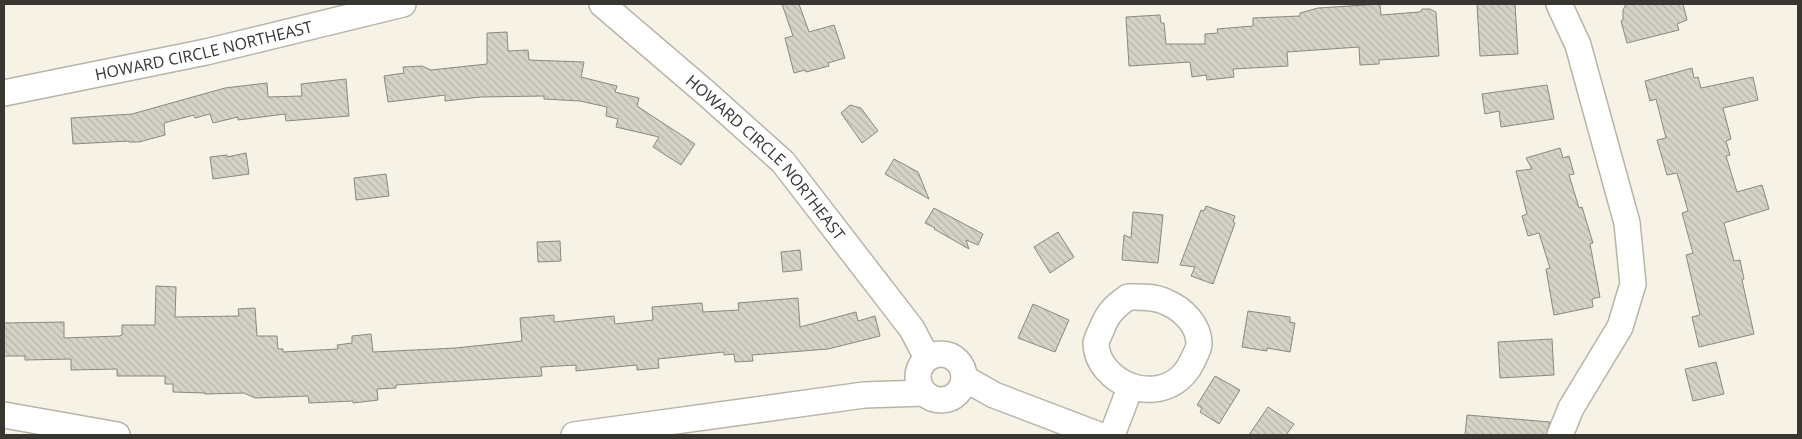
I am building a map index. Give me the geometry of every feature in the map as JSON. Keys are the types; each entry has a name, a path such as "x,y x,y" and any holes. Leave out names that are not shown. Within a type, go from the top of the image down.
{"street":[{"name":"HOWARD CIRCLE NORTHEAST","path":"4,93 206,52 403,4"},
{"name":"HOWARD CIRCLE NORTHEAST","path":"602,4 706,93 782,162 912,329 937,356"},
{"path":"1559,4 1578,46 1627,224 1633,284 1620,327 1571,408 1560,435"},
{"path":"937,356 953,357 963,371 961,386 948,399 930,398 919,386 920,368 937,356"},
{"path":"961,386 994,395 1098,435"},
{"path":"1112,435 1130,388"},
{"path":"574,435 864,395 924,393"},
{"path":"4,415 117,435"}],"building":[{"path":"782,4 799,4 809,32 834,25 845,58 828,63 829,66 794,73 785,38 793,36"},
{"path":"1380,4 1381,15 1420,12 1422,9 1430,9 1436,12 1439,56 1379,60 1379,64 1360,65 1359,47 1287,52 1288,66 1233,69 1234,77 1207,80 1206,75 1192,77 1190,62 1129,66 1126,17 1160,15 1161,23 1164,23 1166,44 1205,44 1205,34 1218,33 1217,29 1253,26 1253,18 1300,16 1300,13 1318,8"},
{"path":"1477,4 1515,4 1518,54 1480,56"},
{"path":"1626,4 1683,4 1687,20 1677,24 1679,30 1627,43 1621,21 1623,20 1623,10"},
{"path":"507,32 508,51 528,50 529,60 584,62 581,77 617,86 615,92 639,98 637,106 695,144 681,165 653,147 659,137 616,127 618,119 606,116 607,107 580,101 544,99 544,96 481,97 445,101 445,95 388,102 384,76 404,73 403,67 422,66 431,70 487,64 487,33"},
{"path":"1692,68 1694,78 1698,77 1701,88 1753,77 1758,100 1723,108 1731,139 1726,141 1730,155 1726,156 1737,192 1762,185 1769,209 1724,223 1734,261 1740,260 1744,279 1742,280 1754,334 1699,347 1692,317 1700,315 1686,255 1693,253 1682,213 1688,211 1677,173 1667,175 1657,140 1666,138 1656,99 1650,101 1645,81"},
{"path":"346,79 349,116 286,121 285,114 238,120 238,117 213,123 210,114 195,118 194,115 164,123 165,135 139,142 73,144 71,118 132,114 225,88 267,83 268,97 302,96 301,84"},
{"path":"1547,85 1554,119 1501,127 1499,111 1485,114 1482,94"},
{"path":"850,105 861,108 878,131 862,143 841,113"},
{"path":"1560,148 1563,158 1569,156 1574,174 1569,175 1579,208 1582,207 1593,243 1590,244 1600,297 1592,299 1593,307 1554,315 1546,269 1550,268 1539,233 1528,236 1522,216 1527,214 1516,171 1532,169 1526,158"},
{"path":"246,153 249,174 213,179 210,157 227,155 227,157"},
{"path":"894,159 918,172 929,199 885,174"},
{"path":"386,174 389,196 356,200 354,178"},
{"path":"1206,206 1235,216 1233,222 1235,223 1213,284 1191,276 1195,267 1180,265 1201,210 1204,211"},
{"path":"934,208 983,234 978,245 966,240 969,249 925,223"},
{"path":"1133,212 1163,215 1158,263 1122,260 1124,235 1131,238"},
{"path":"1058,232 1074,257 1050,273 1034,247"},
{"path":"560,241 561,261 538,262 537,242"},
{"path":"800,250 802,270 783,272 781,252"},
{"path":"156,286 176,287 175,317 239,316 238,309 255,308 257,336 277,336 278,349 283,349 283,352 338,349 337,345 352,343 352,336 371,334 373,352 456,348 522,341 520,318 554,315 554,322 614,316 615,324 653,320 652,307 702,303 703,312 739,310 738,303 798,298 800,327 856,312 858,321 875,316 880,336 828,349 752,355 753,361 735,362 734,354 724,355 724,352 658,359 659,368 637,370 637,365 576,371 576,365 541,367 542,376 396,385 396,388 377,389 378,400 353,403 353,401 309,403 308,396 255,398 244,393 205,394 173,392 173,384 165,384 165,376 117,376 117,369 71,370 71,359 25,360 25,356 4,356 4,323 64,322 64,338 119,336 122,335 122,325 155,325"},
{"path":"1033,304 1069,320 1055,352 1018,338"},
{"path":"1248,311 1290,317 1290,322 1295,323 1290,352 1267,348 1267,351 1242,347"},
{"path":"1552,339 1554,375 1500,378 1498,342"},
{"path":"1716,362 1724,394 1693,401 1685,369"},
{"path":"1215,376 1240,390 1219,424 1200,412 1202,408 1197,405"},
{"path":"1268,407 1294,424 1286,435 1249,435"},
{"path":"1467,415 1550,422 1546,435 1465,435"}]}
